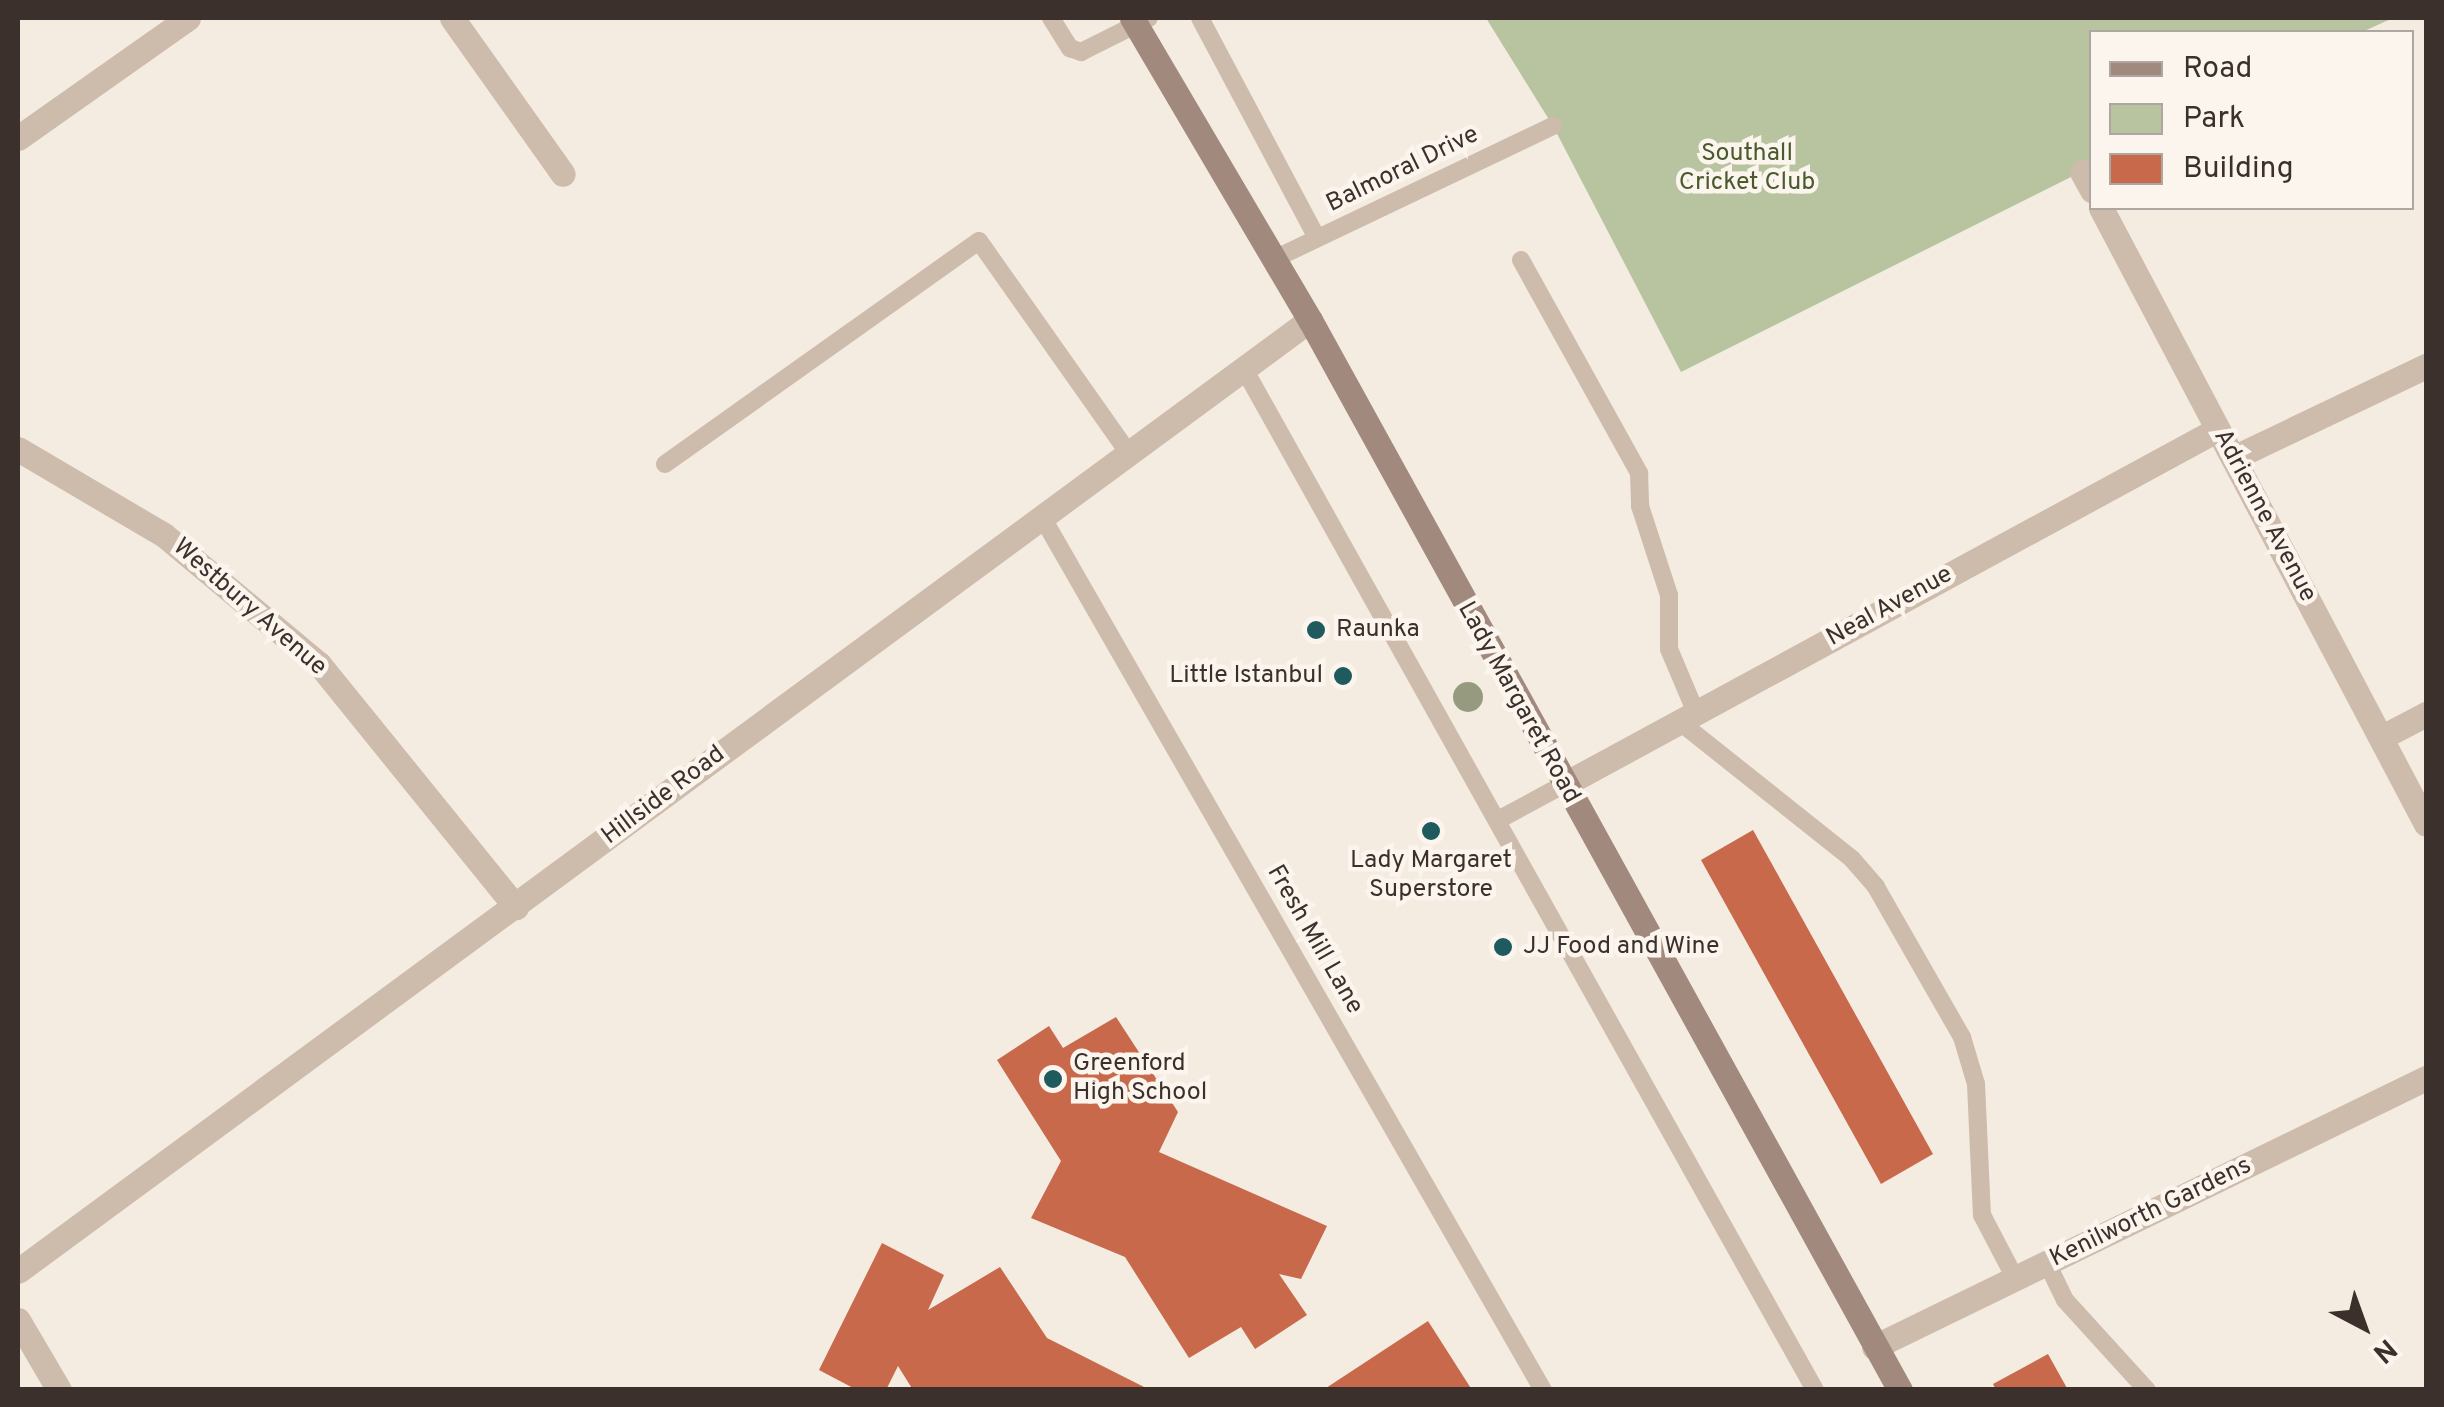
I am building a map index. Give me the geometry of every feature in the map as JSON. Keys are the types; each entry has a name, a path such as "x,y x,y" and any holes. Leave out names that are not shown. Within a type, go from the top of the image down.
{"street":[{"path":"18,138 188,18"},
{"path":"452,18 563,174"},
{"name":"Lady Margaret Road","path":"1139,20 1310,320 1563,786 1900,1390"},
{"name":"Adrienne Avenue","path":"2102,210 2426,824"},
{"name":"Hillside Road","path":"18,1270 1310,320"},
{"path":"2233,458 2426,366"},
{"name":"Neal Avenue","path":"1563,786 2218,429"},
{"name":"Westbury Avenue","path":"18,449 164,535 319,664 516,907"},
{"path":"2382,737 2426,714"},
{"name":"Kenilworth Gardens","path":"1874,1347 2426,1078"},
{"path":"18,1320 56,1389"}],"lane":[{"path":"1051,18 1070,48 1081,52 1139,20"},
{"path":"1200,18 1317,238"},
{"name":"Balmoral Drive","path":"1274,259 1553,126"},
{"path":"665,464 979,241 1128,452"},
{"path":"1521,260 1639,473 1640,506 1669,595 1669,649 1688,718 1852,859 1876,887 1962,1038 1976,1084 1982,1215 2015,1278"},
{"path":"1243,366 1500,818 1815,1390"},
{"name":"Fresh Mill Lane","path":"1042,515 1543,1390"},
{"path":"1500,818 1563,786"},
{"path":"2048,1263 2065,1300 2147,1390"}],"green space":[{"name":"Southall Cricket Club","path":"1486,18 2393,18 2366,30 2089,30 2089,168 1681,372 1553,126"}],"building":[{"path":"1753,830 1933,1154 1881,1184 1701,860"},
{"path":"1116,1017 1178,1112 1159,1152 1327,1226 1301,1279 1279,1274 1307,1315 1255,1349 1241,1327 1189,1358 1125,1257 1031,1218 1061,1161 997,1060 1049,1026 1063,1048"},
{"path":"882,1243 944,1275 928,1310 1000,1267 1047,1338 1150,1390 913,1390 898,1366 886,1390 857,1390 819,1370"},
{"path":"1428,1321 1472,1390 1323,1390"},
{"path":"2048,1354 2068,1390 1996,1390 1993,1384"}],"place":[{"name":"Raunka","path":"1316,630"},
{"name":"Little Istanbul","path":"1343,676"},
{"name":"Lady Margaret Superstore","path":"1431,831"},
{"name":"JJ Food and Wine","path":"1503,947"},
{"name":"Greenford High School","path":"1053,1079"}]}
